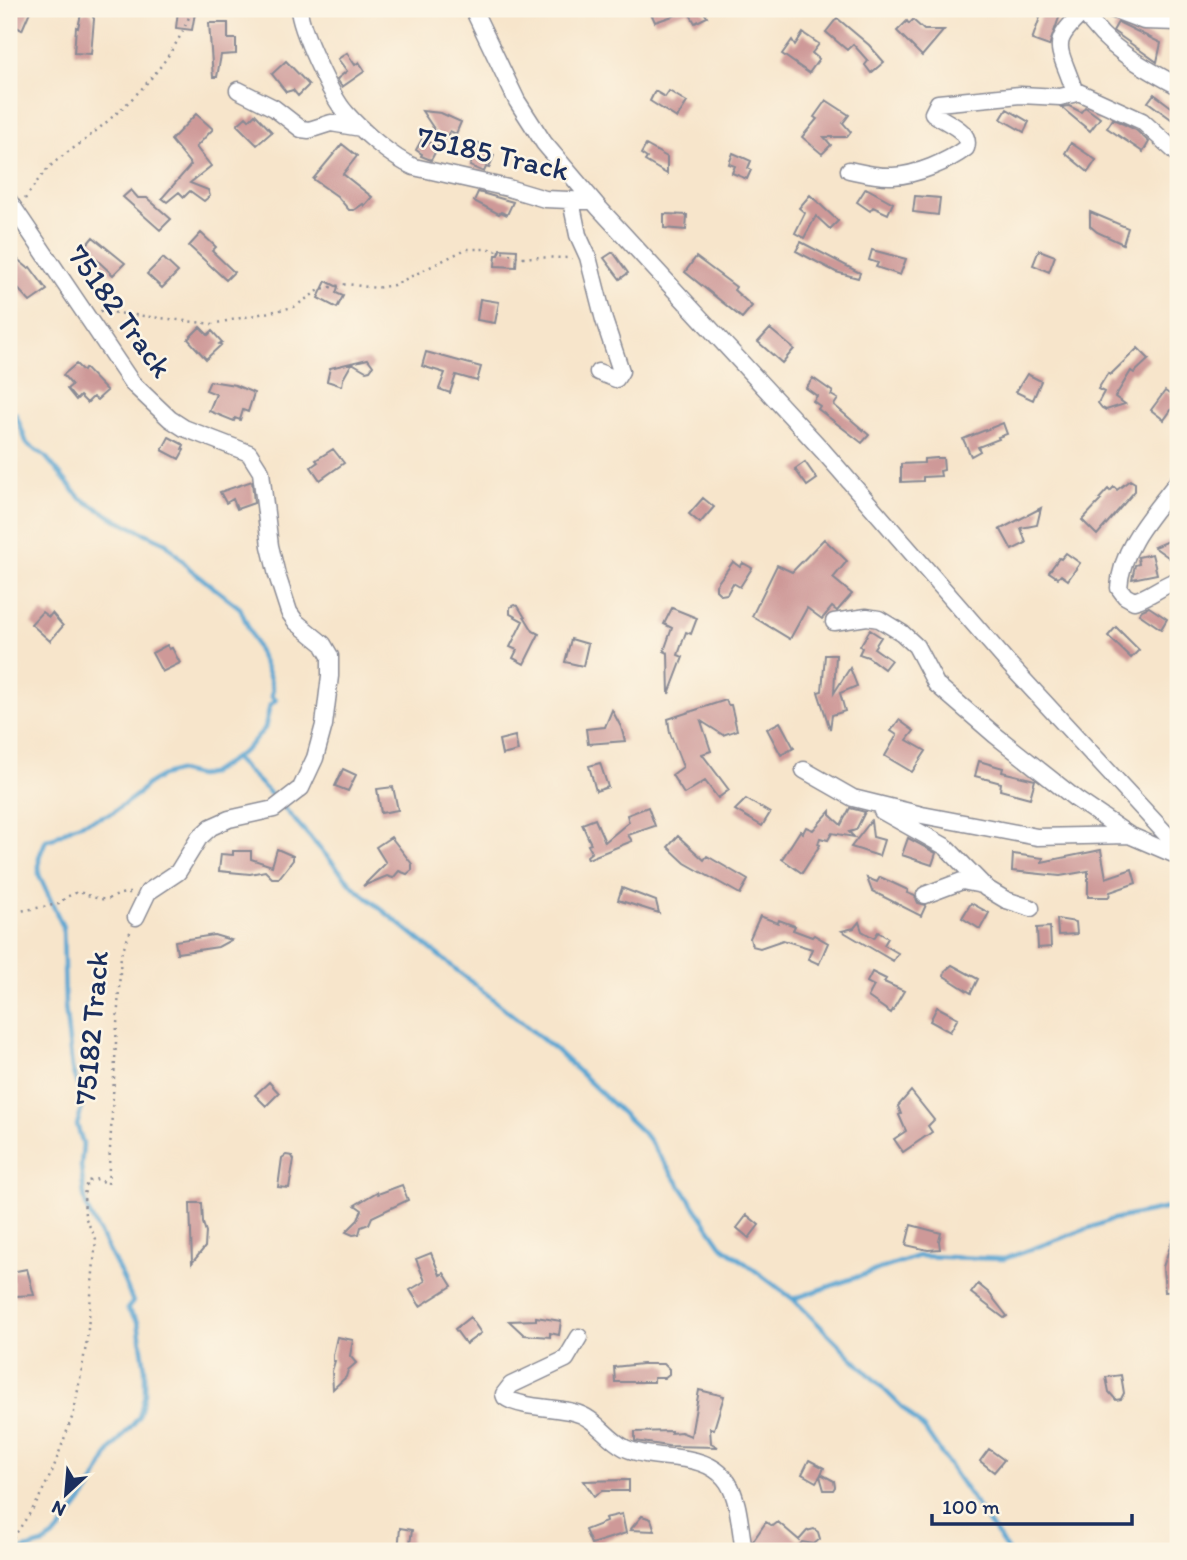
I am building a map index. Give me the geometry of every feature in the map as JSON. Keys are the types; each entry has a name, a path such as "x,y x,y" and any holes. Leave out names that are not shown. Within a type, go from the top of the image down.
{"street":[{"name":"75185 Track","path":"299,9 302,26 344,111 400,161 414,167 545,199 593,201"},
{"path":"472,9 524,111 544,143 593,201 823,451 1008,663 1178,847"},
{"path":"1112,9 1144,21 1178,22"},
{"path":"1178,86 1128,58 1095,29 1085,10 1062,33 1061,59 1074,90 1142,121 1178,154"},
{"path":"237,90 274,108 301,129 309,130 331,123 364,129"},
{"path":"849,170 880,176 906,174 940,163 962,151 968,143 967,139 960,130 933,113 938,103 1020,95 1060,97 1070,96 1074,90"},
{"name":"75182 Track","path":"9,201 132,383 170,419 184,428 249,453 258,466 263,481 270,546 289,612 296,622 323,644 330,656 324,724 315,758 301,788 274,809 229,819 211,827 200,838 178,872 148,892 136,917"},
{"path":"571,201 578,235 588,257 604,320 621,371 616,379 598,372"},
{"path":"1178,481 1137,535 1121,566 1119,587 1125,596 1133,601 1143,599 1178,580"},
{"path":"834,622 867,617 880,619 902,633 916,646 936,684 1076,799 1129,835 1178,856"},
{"path":"804,770 844,794 872,804 1030,836 1129,835"},
{"path":"872,804 946,847 982,884 1006,900 1031,908"},
{"path":"925,895 962,881 982,884"},
{"path":"579,1337 566,1359 511,1385 506,1390 505,1397 517,1403 583,1415 625,1448 646,1454 687,1459 713,1470 732,1488 737,1500 744,1551"}],"path":[{"path":"20,219 24,201 41,176 99,129 147,84 170,52 192,9"},
{"path":"98,310 212,324 294,307 321,289 334,286 348,284 376,288 394,285 466,249 490,249 521,257 549,259 588,257"},
{"path":"9,913 59,904 66,897 79,892 100,899 119,893 148,892"},
{"name":"75182 Track","path":"9,1544 36,1504 52,1472 74,1412 86,1340 96,1239 85,1217 84,1195 87,1181 98,1179 108,1184 121,954 136,917"}],"building":[{"path":"9,9 31,9 22,30 9,23"},
{"path":"649,9 702,9 707,17 695,23 688,11 655,22"},
{"path":"1043,9 1061,12 1049,46 1032,40"},
{"path":"178,11 195,13 192,30 176,28"},
{"path":"91,12 94,19 91,54 74,53 76,27 78,28 81,14"},
{"path":"837,18 869,45 884,62 871,73 865,65 868,61 853,44 847,50 826,32"},
{"path":"913,20 924,30 944,30 922,56 897,31 907,21 909,24"},
{"path":"1118,22 1161,43 1157,62 1113,31"},
{"path":"209,23 228,23 228,39 236,39 236,54 221,55 217,77 213,77"},
{"path":"803,33 819,44 812,53 819,59 809,73 782,54 792,40 795,45"},
{"path":"347,53 355,65 359,62 365,71 342,87 337,79 347,71 338,59"},
{"path":"286,61 309,85 298,96 293,90 286,92 272,74"},
{"path":"655,91 665,97 669,91 687,102 677,118 650,101"},
{"path":"1154,94 1178,112 1178,124 1148,102"},
{"path":"826,100 849,115 843,123 851,132 847,137 824,137 831,145 822,154 802,137 817,119 814,117"},
{"path":"1069,106 1081,112 1085,107 1100,118 1090,131 1061,107"},
{"path":"1007,109 1029,122 1024,132 1001,119"},
{"path":"422,111 441,113 461,122 456,134 450,131 443,142"},
{"path":"196,114 213,129 196,147 211,166 190,183 208,190 210,196 204,201 190,191 184,197 179,192 167,202 162,198 191,165 171,140"},
{"path":"255,114 272,132 257,145 237,125 246,117 249,120"},
{"path":"1113,119 1136,130 1149,142 1143,152 1107,128"},
{"path":"422,139 438,147 431,160 421,156 416,150"},
{"path":"478,143 489,147 487,152 494,155 489,168 486,167 484,172 470,166"},
{"path":"1071,143 1096,160 1088,172 1065,153"},
{"path":"342,144 357,156 343,174 372,197 364,206 363,204 354,210 349,210 337,196 313,179"},
{"path":"646,145 667,157 667,174 645,161 647,158 641,154"},
{"path":"733,153 751,161 747,179 732,173 735,166 729,164"},
{"path":"866,188 893,203 888,214 873,207 870,211 857,202"},
{"path":"131,190 138,198 147,198 171,219 160,230 123,197"},
{"path":"478,192 513,202 507,215 501,212 499,214 474,201"},
{"path":"810,195 838,221 830,229 816,216 804,238 795,233 805,213 799,208"},
{"path":"915,196 940,198 938,215 913,212"},
{"path":"1090,212 1128,228 1123,244 1090,226"},
{"path":"664,214 687,215 686,230 664,228"},
{"path":"201,233 216,247 212,251 234,272 226,280 189,246"},
{"path":"93,237 125,263 113,275 84,248"},
{"path":"801,242 860,273 858,278 836,272 796,251"},
{"path":"500,249 517,250 516,267 495,266 496,255 499,255"},
{"path":"872,250 906,259 900,275 876,267 878,263 869,260"},
{"path":"1039,250 1055,256 1049,272 1033,265"},
{"path":"613,252 628,273 620,279 604,258"},
{"path":"696,257 736,287 734,290 752,306 742,318 685,272"},
{"path":"16,258 30,267 47,290 30,302 11,281 15,277 9,272 9,259"},
{"path":"163,258 178,272 162,288 147,274"},
{"path":"326,281 338,287 336,293 343,296 337,308 318,298"},
{"path":"480,299 499,302 495,323 477,320"},
{"path":"200,327 208,335 212,331 222,342 206,359 188,339"},
{"path":"770,329 794,349 782,363 758,342"},
{"path":"1138,348 1149,359 1134,373 1131,371 1115,397 1125,404 1106,410 1102,408 1098,403 1104,392 1098,389 1108,373 1110,375"},
{"path":"426,352 481,367 477,381 456,375 450,393 439,389 445,373 422,366"},
{"path":"368,359 373,366 370,370 366,371 352,363 342,386 327,381 330,368"},
{"path":"76,364 83,371 85,368 107,391 97,400 93,397 87,403 80,396 76,400 67,389 72,385 63,375"},
{"path":"1027,374 1041,381 1033,400 1016,392"},
{"path":"813,378 833,392 831,395 838,399 834,405 869,435 862,443 818,409 820,406 813,401 817,396 806,388"},
{"path":"210,381 235,385 254,393 248,412 243,410 240,420 235,418 234,421 209,411 216,394 206,390"},
{"path":"1165,391 1178,400 1164,420 1151,410"},
{"path":"1003,423 1007,434 978,447 980,451 971,456 963,439"},
{"path":"169,437 184,445 179,459 162,450"},
{"path":"333,449 344,463 320,480 311,467 318,462 316,460"},
{"path":"943,458 944,470 940,471 941,476 923,477 923,481 901,482 901,464 924,463 924,459"},
{"path":"805,462 817,479 807,486 795,469"},
{"path":"1130,480 1135,483 1135,491 1097,535 1082,520 1108,489 1110,491 1114,487 1117,490"},
{"path":"252,481 254,503 237,509 233,499 226,503 220,492"},
{"path":"703,498 714,507 700,523 689,514"},
{"path":"1041,508 1037,525 1021,528 1026,543 1012,550 999,530"},
{"path":"1177,537 1178,557 1178,564 1154,547"},
{"path":"824,539 847,561 833,578 852,594 837,611 832,607 822,619 807,608 790,639 752,616 777,565 792,572"},
{"path":"1066,553 1080,563 1068,580 1049,572"},
{"path":"1152,554 1157,574 1132,579 1135,565 1139,564 1138,557"},
{"path":"733,562 740,567 743,563 752,568 740,587 733,583 727,594 721,595 716,590 716,585"},
{"path":"518,606 533,631 539,634 524,664 513,658 517,650 510,647 523,621 510,614 510,607"},
{"path":"1149,607 1167,619 1161,629 1139,614"},
{"path":"672,608 697,618 691,634 686,632 678,655 683,657 669,694 668,653 664,651 672,628 664,624"},
{"path":"42,612 49,617 52,613 63,626 50,641 31,624"},
{"path":"1116,627 1139,650 1131,658 1108,636"},
{"path":"870,630 881,637 874,648 891,660 884,669 859,654 862,648 860,646"},
{"path":"571,639 588,644 583,666 565,662"},
{"path":"167,645 169,649 172,648 180,663 162,672 152,653"},
{"path":"825,655 836,655 834,693 850,668 857,686 840,693 845,711 832,715 830,729 818,692 822,691"},
{"path":"726,700 728,705 731,705 737,730 723,735 701,721 711,751 702,754 729,790 718,798 705,781 684,794 672,775 683,767 670,733 668,719"},
{"path":"612,710 625,741 588,744 586,729 605,727"},
{"path":"899,720 914,731 907,740 926,751 912,772 885,756 897,735 891,731"},
{"path":"780,722 794,748 781,755 767,729"},
{"path":"515,736 518,751 502,755 499,740"},
{"path":"979,761 1003,768 1002,772 1035,780 1030,798 1000,790 1001,783 975,776"},
{"path":"600,763 608,787 596,791 589,766"},
{"path":"343,769 356,775 348,791 335,786"},
{"path":"393,787 398,810 381,813 377,789"},
{"path":"746,799 770,813 762,826 735,810"},
{"path":"648,807 655,826 628,835 632,841 588,859 587,856 592,852 588,845 591,844 582,824 595,819 605,842 629,822 627,815"},
{"path":"850,808 865,812 856,830 849,832 854,837 832,833 828,840 820,838 820,845 802,873 782,859 800,831 803,833 806,827 813,830 830,811 830,815 841,825"},
{"path":"871,821 873,837 884,840 879,856 851,847"},
{"path":"678,836 704,860 707,856 748,880 740,894 685,863 668,847"},
{"path":"391,837 412,864 412,870 407,874 399,871 393,878 387,876 363,886 386,863 376,847"},
{"path":"908,838 936,853 932,865 902,855"},
{"path":"277,849 293,856 293,860 279,878 272,878 265,871 250,874 219,871 221,854 233,855 233,851 251,851 251,859 272,866"},
{"path":"1101,850 1106,878 1132,869 1136,883 1110,892 1109,897 1088,897 1088,871 1060,876 1012,871 1013,854 1043,858 1042,862"},
{"path":"880,877 908,890 907,893 915,896 918,903 926,905 921,916 872,891 867,878 877,882"},
{"path":"622,888 656,901 659,913 618,900"},
{"path":"971,903 989,913 980,929 962,918"},
{"path":"760,916 795,926 793,930 812,937 814,935 828,943 819,964 808,959 812,949 783,940 760,948 752,946 750,938"},
{"path":"1057,919 1076,922 1077,934 1058,935"},
{"path":"859,922 862,931 874,938 878,932 888,938 884,945 898,953 893,961 842,931 854,928"},
{"path":"1050,927 1051,947 1038,948 1037,928"},
{"path":"214,935 231,940 218,947 177,953 175,941"},
{"path":"952,965 978,979 971,993 944,976 945,971"},
{"path":"872,972 886,979 884,982 904,991 891,1013 868,997 874,986 867,982"},
{"path":"937,1007 958,1018 950,1032 930,1021"},
{"path":"269,1082 279,1093 266,1106 255,1095"},
{"path":"911,1091 934,1120 928,1126 932,1132 903,1152 894,1139 906,1131 898,1106"},
{"path":"286,1155 292,1156 294,1160 289,1188 278,1187 282,1158"},
{"path":"402,1185 408,1200 372,1217 369,1224 361,1227 359,1234 346,1232 357,1221 362,1210 355,1205 377,1192 378,1194"},
{"path":"190,1203 202,1203 206,1232 205,1247 192,1263"},
{"path":"747,1215 759,1225 749,1238 737,1228"},
{"path":"911,1225 941,1233 940,1249 928,1250 906,1245"},
{"path":"1177,1227 1178,1291 1165,1292 1163,1267"},
{"path":"431,1253 440,1275 444,1273 452,1286 420,1306 410,1290 425,1281 416,1259"},
{"path":"27,1269 34,1295 15,1296 11,1272"},
{"path":"978,1284 989,1293 1007,1316 1004,1318 971,1293"},
{"path":"470,1317 481,1333 466,1344 455,1329"},
{"path":"536,1317 561,1321 559,1335 524,1335 509,1321 536,1320"},
{"path":"337,1337 353,1340 350,1356 356,1363 333,1389 333,1355"},
{"path":"664,1364 669,1369 669,1374 664,1378 654,1378 654,1382 615,1382 614,1367"},
{"path":"1121,1375 1124,1393 1121,1399 1116,1400 1109,1392 1106,1377"},
{"path":"699,1390 724,1396 714,1429 710,1428 711,1443 718,1447 668,1446 635,1441 635,1432 671,1431 691,1436"},
{"path":"989,1449 1004,1460 994,1472 980,1461"},
{"path":"809,1460 824,1468 821,1474 834,1481 833,1490 824,1490 820,1476 816,1482 802,1474"},
{"path":"629,1480 629,1491 602,1491 594,1496 584,1481"},
{"path":"622,1514 626,1533 591,1544 585,1530 606,1522 605,1518"},
{"path":"642,1516 651,1519 655,1531 630,1530"},
{"path":"766,1522 773,1526 778,1522 799,1540 807,1531 814,1529 820,1539 814,1544 802,1542 795,1551 754,1551 753,1541"},
{"path":"400,1528 412,1530 409,1551 398,1551"}],"waterway":[{"path":"9,413 16,414 27,444 45,456 80,498 119,521 166,543 190,569 240,608 269,676 273,690 271,696 276,700 270,705 265,728 246,750 210,774 198,776 178,771 161,776 112,813 72,827 46,840 39,857 39,875 63,927 65,1006 72,1069 83,1103 77,1125 83,1144 81,1166 84,1195 87,1209 133,1302 127,1309 138,1322 145,1369 145,1394 139,1417 110,1451 89,1492 57,1534 43,1544 19,1551"},
{"path":"234,758 277,800"},
{"path":"284,808 355,888 557,1051 646,1136 721,1245 793,1299 925,1430 1008,1551"},
{"path":"793,1299 918,1256 1004,1259 1114,1219 1178,1206"}]}
